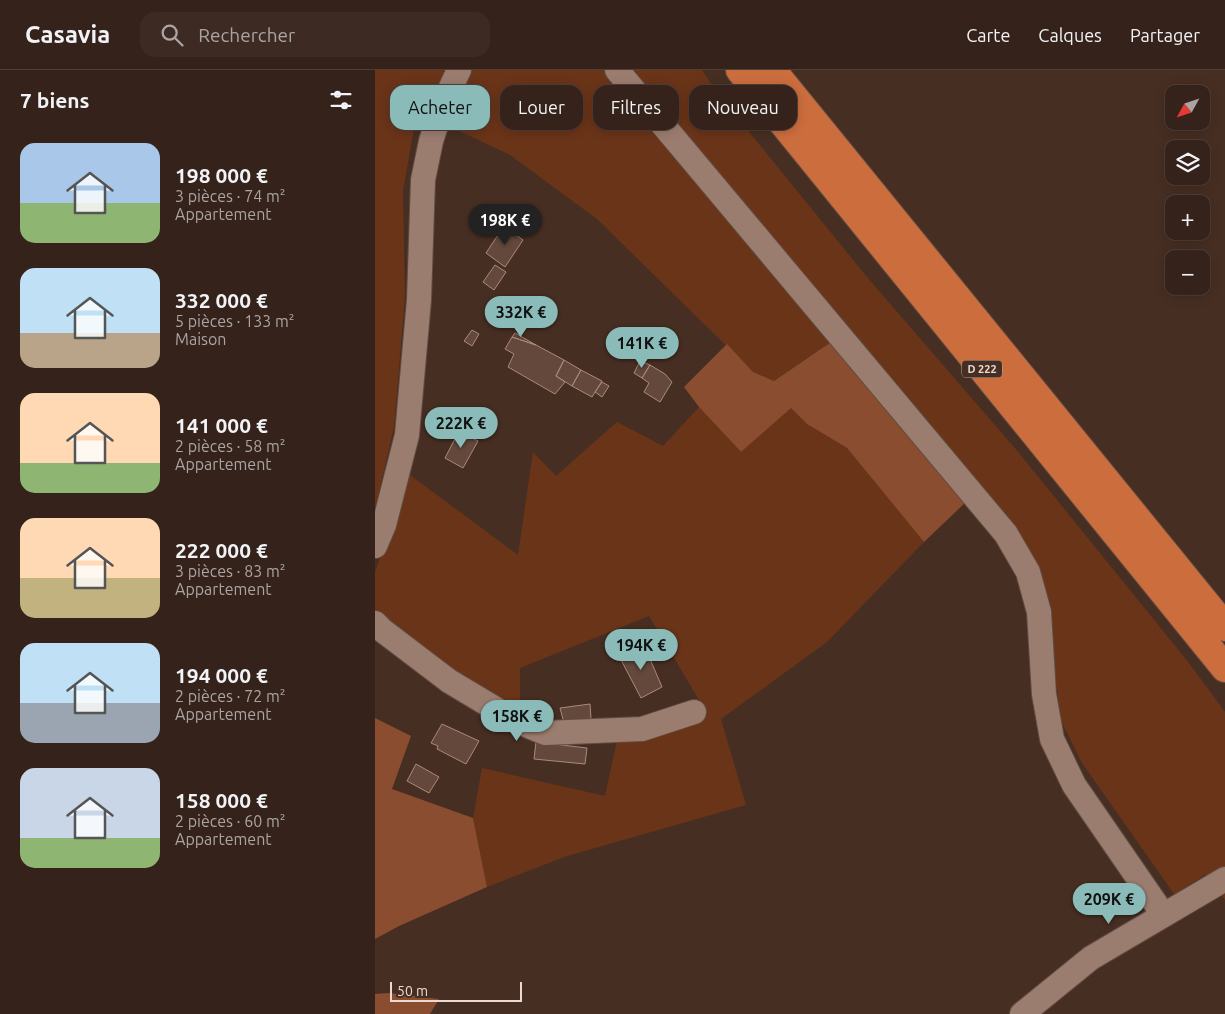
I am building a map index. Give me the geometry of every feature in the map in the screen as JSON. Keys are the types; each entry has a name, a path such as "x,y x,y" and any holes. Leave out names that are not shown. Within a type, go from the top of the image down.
{"highway":[{"name":"D 222","path":"740,70 1225,668"},
{"name":"D 222","path":"772,70 1225,627"}],"street":[{"path":"375,546 384,525 407,436 419,300 423,180 431,141 443,104 459,70"},
{"path":"617,70 1006,534 1028,572 1039,612 1044,694 1053,738 1074,785 1156,904 1162,916"},
{"path":"375,623 381,630 449,680 513,720 545,733 642,729 694,712"},
{"path":"1022,1014 1091,958 1225,879"}],"shaded area":[{"path":"375,70 702,70 712,85 689,85 689,130 748,130 867,277 1019,453 1189,663 1225,712 1225,900 1206,874 1174,894 1082,763 1061,721 1054,665 1051,605 968,500 831,342 774,381 753,372 597,219 510,155 457,130 490,130 490,85 390,85 390,130 414,130 403,191 405,296 394,427 375,509"},
{"path":"831,342 968,500 924,542 847,448 807,424 791,408 741,452 699,407 684,387 727,344 753,372 774,381"},
{"path":"699,407 741,452 791,407 807,424 847,448 924,542 827,642 721,719 746,805 567,856 487,887 473,818 482,768 605,796 617,740 673,732 708,715 649,616 520,668 520,711 435,658 375,612 375,572 410,475 518,555 533,452 556,476 617,422 663,446"},
{"path":"375,718 411,736 392,789 473,818 487,887 399,926 375,939"},
{"path":"389,993 439,999 430,1014 375,1014 375,994"}],"building":[{"path":"504,226 523,240 505,267 486,253"},
{"path":"495,265 506,272 494,290 483,282"},
{"path":"472,330 479,334 472,346 464,341"},
{"path":"515,333 536,345 512,337"},
{"path":"512,337 536,345 564,360 556,376 565,382 555,394 508,367 514,354 505,349"},
{"path":"564,360 581,370 572,386 556,376"},
{"path":"640,361 650,365 642,378 634,373"},
{"path":"650,365 665,374 672,382 660,402 644,392 649,383 642,378"},
{"path":"581,370 602,381 592,397 572,386"},
{"path":"602,382 609,386 602,397 595,392"},
{"path":"459,431 478,441 463,468 445,458"},
{"path":"644,645 662,687 641,698 619,656"},
{"path":"590,704 591,719 564,723 560,708"},
{"path":"442,724 479,741 466,764 437,749 438,746 431,743"},
{"path":"536,742 587,748 585,764 534,759"},
{"path":"416,764 439,777 429,793 407,781"}]}
